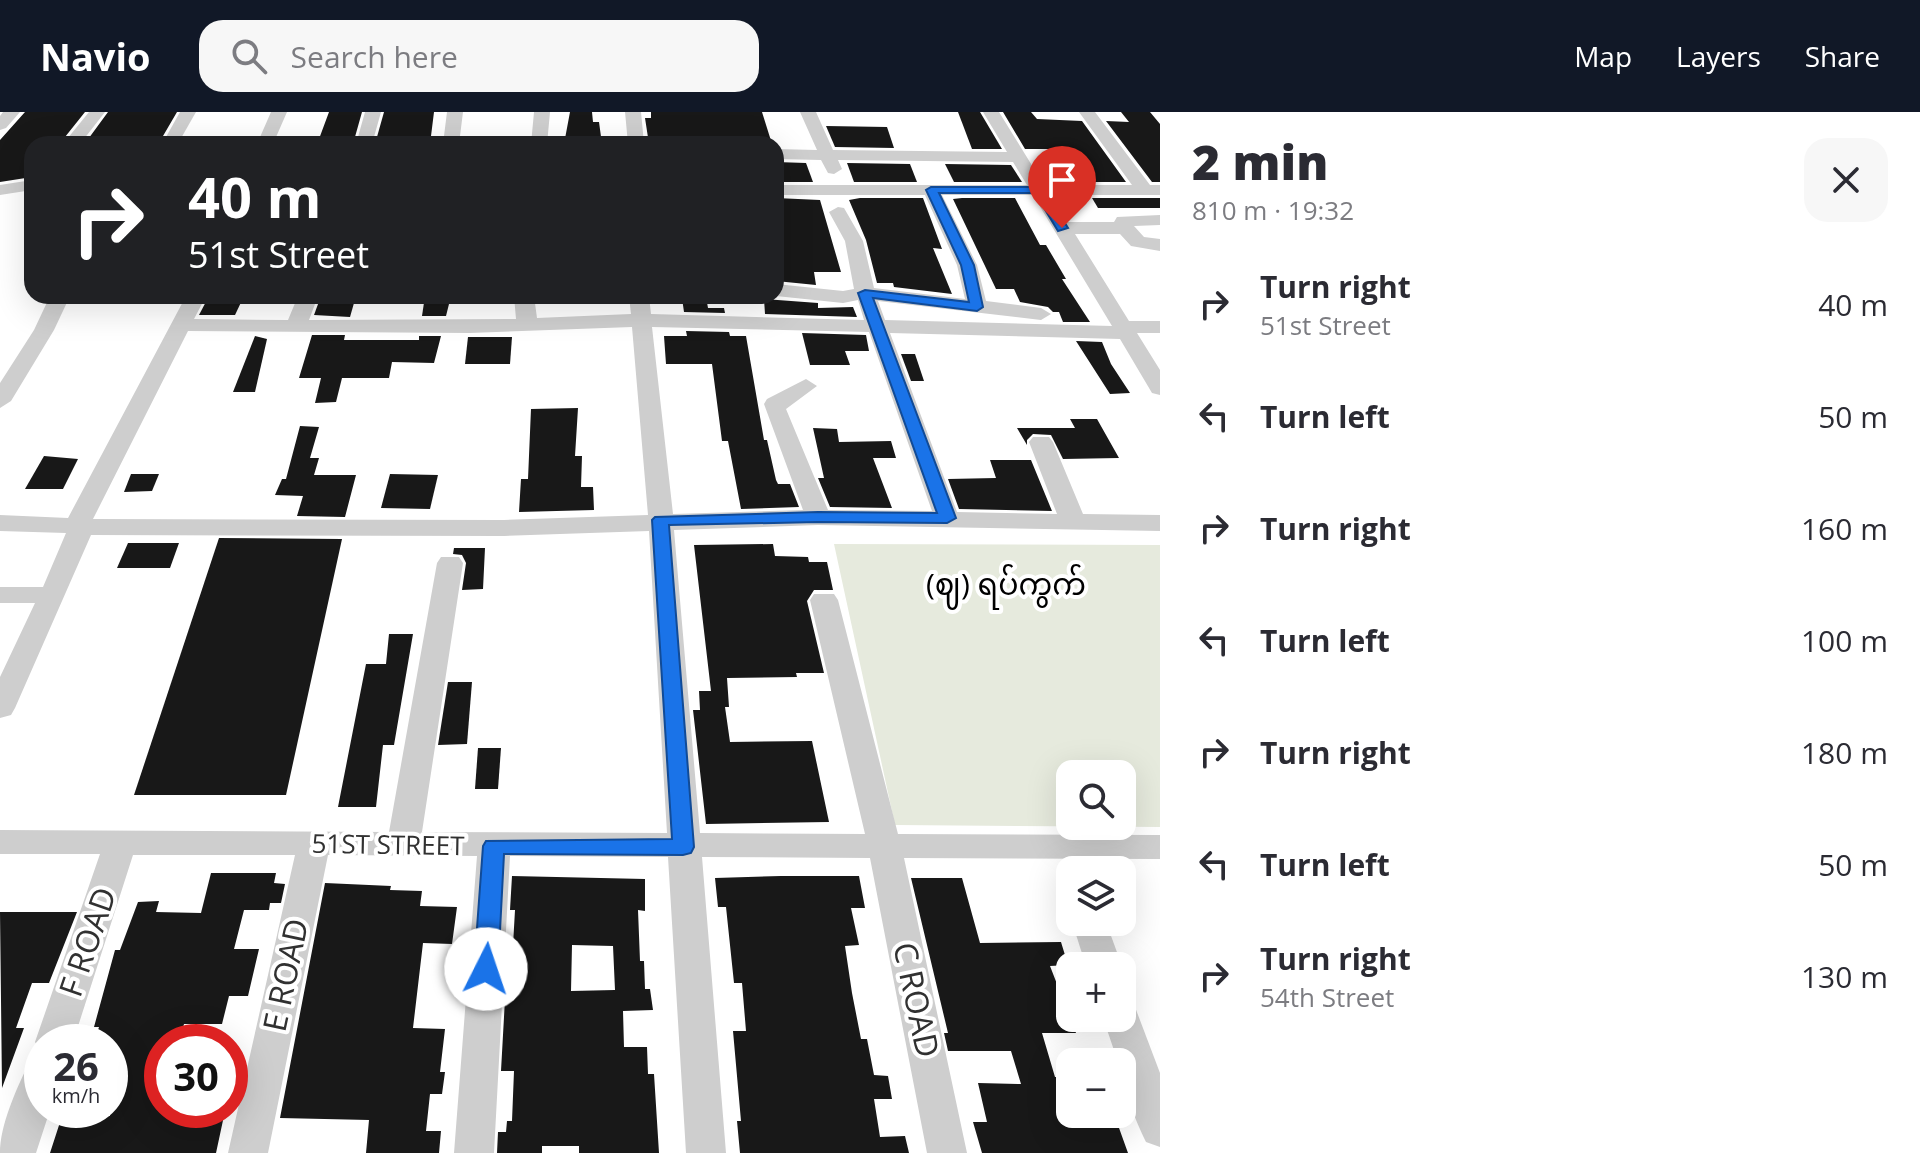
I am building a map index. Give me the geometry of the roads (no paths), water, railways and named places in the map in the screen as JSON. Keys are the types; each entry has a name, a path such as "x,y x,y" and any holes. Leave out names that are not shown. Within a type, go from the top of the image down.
{"street":[{"path":"0,125 12,112"},
{"path":"78,136 97,112"},
{"path":"175,136 188,112"},
{"path":"268,136 279,112"},
{"path":"366,136 373,112"},
{"path":"452,136 455,112"},
{"path":"540,136 542,112"},
{"path":"633,112 635,136"},
{"path":"808,112 843,190"},
{"path":"991,112 1160,388"},
{"path":"1087,112 1152,190"},
{"path":"784,154 1018,157"},
{"path":"923,156 967,265 977,307"},
{"path":"0,190 24,186"},
{"path":"784,190 1152,190"},
{"path":"838,212 854,241 865,293 947,518"},
{"path":"1160,220 1123,221 1125,228 1138,242 1160,245"},
{"path":"1062,228 1125,228"},
{"path":"784,291 843,297 865,293 1122,327"},
{"path":"0,401 44,330 56,304"},
{"path":"76,527 192,304"},
{"path":"296,326 305,304"},
{"path":"525,304 527,325"},
{"path":"183,325 527,325 640,308 877,326 1160,327"},
{"path":"640,308 661,520 706,1153"},
{"path":"806,386 780,400 775,404 775,409 818,517"},
{"path":"1041,442 1073,521"},
{"path":"0,523 76,527 504,528 661,520 818,517 1160,523"},
{"path":"0,708 77,542 79,532 76,527"},
{"path":"403,846 450,563"},
{"path":"0,595 53,595"},
{"name":"C ROAD","path":"824,600 885,848 947,1153"},
{"name":"51ST STREET","path":"0,842 885,848 1056,858"},
{"name":"F ROAD","path":"60,1024 121,842"},
{"name":"E ROAD","path":"248,1153 314,843"},
{"path":"474,1153 494,846"},
{"name":"51ST STREET","path":"1090,856 1160,847"},
{"path":"1127,1032 1160,1130"},
{"path":"16,1153 25,1128"}],"district":[{"name":"(ဈ) ရပ်ကွက်","path":"1006,585"}]}
